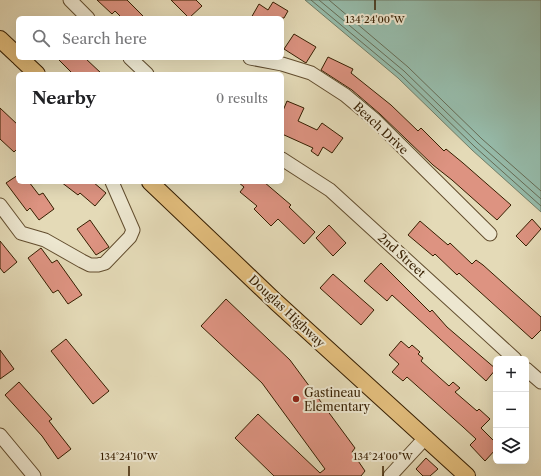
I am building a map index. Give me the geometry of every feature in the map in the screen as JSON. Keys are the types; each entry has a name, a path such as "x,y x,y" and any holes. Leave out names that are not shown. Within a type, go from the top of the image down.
{"main road":[{"path":"0,39 16,54"},
{"path":"22,60 34,72"},
{"name":"Douglas Highway","path":"152,184 276,302 426,437 467,476"}],"street":[{"path":"70,0 86,16"},
{"path":"132,60 145,72"},
{"name":"Beach Drive","path":"261,60 282,64 311,73 345,95 375,120 490,234"},
{"name":"2nd Street","path":"284,160 330,190 512,356"},
{"path":"0,205 21,233 45,240 82,261 98,265 105,263 130,237 133,230 113,184"},
{"path":"529,372 541,382"},
{"path":"0,435 34,476"},
{"path":"390,476 426,437"}],"water":[{"path":"305,0 541,0 541,212 472,150 398,78"}],"building":[{"path":"97,0 127,0 143,16 120,16 115,11 112,14"},
{"path":"171,0 196,0 202,6 191,16 187,16"},
{"path":"273,2 288,11 284,18 284,16 252,16 259,4 268,10"},
{"path":"294,34 316,47 306,63 284,49"},
{"path":"328,57 353,69 351,73 391,105 418,131 421,128 444,151 446,149 511,205 497,220 433,165 380,114 352,90 321,70"},
{"path":"59,60 87,60 100,72 71,72"},
{"path":"287,101 304,108 298,121 317,130 322,123 343,138 332,153 323,147 318,156 311,151 313,148 284,135 284,108"},
{"path":"0,108 16,123 16,150 14,152 0,139"},
{"path":"16,176 16,184 31,184 39,195 43,193 54,209 39,220 30,208 27,211 6,183"},
{"path":"64,184 95,184 106,193 95,206 80,193 78,195"},
{"path":"240,184 266,184 291,205 289,207 315,232 304,244 278,219 271,226 254,209 257,206 240,192 244,187"},
{"path":"532,219 541,229 526,246 516,236"},
{"path":"90,220 109,247 96,255 77,229"},
{"path":"420,221 448,245 450,243 472,264 476,260 483,265 541,317 541,330 532,339 459,273 457,275 435,254 433,256 408,235"},
{"path":"329,225 346,243 333,256 316,238"},
{"path":"0,241 17,262 4,273 0,268"},
{"path":"41,248 52,263 57,260 82,295 68,304 58,290 53,293 28,258"},
{"path":"381,263 430,312 432,310 447,327 493,366 493,373 486,381 392,295 387,301 364,281"},
{"path":"333,274 374,310 361,325 320,288"},
{"name":"Gastineau Elementary","path":"226,299 290,360 355,448 352,452 365,471 361,476 274,476 235,438 258,414 320,473 325,469 262,383 201,326"},
{"path":"66,339 109,391 93,404 51,351"},
{"path":"401,341 409,348 412,345 420,352 418,354 423,358 421,361 449,386 453,382 460,388 455,392 477,411 479,409 490,419 481,428 493,440 493,452 485,461 470,445 476,439 407,377 403,381 392,372 399,364 389,355"},
{"path":"0,350 14,369 0,379"},
{"path":"19,382 52,419 49,421 71,449 58,459 42,436 5,395"},
{"path":"426,458 438,469 430,476 423,476 416,469"}],"place":[{"name":"Gastineau Elementary","path":"296,399"}]}
